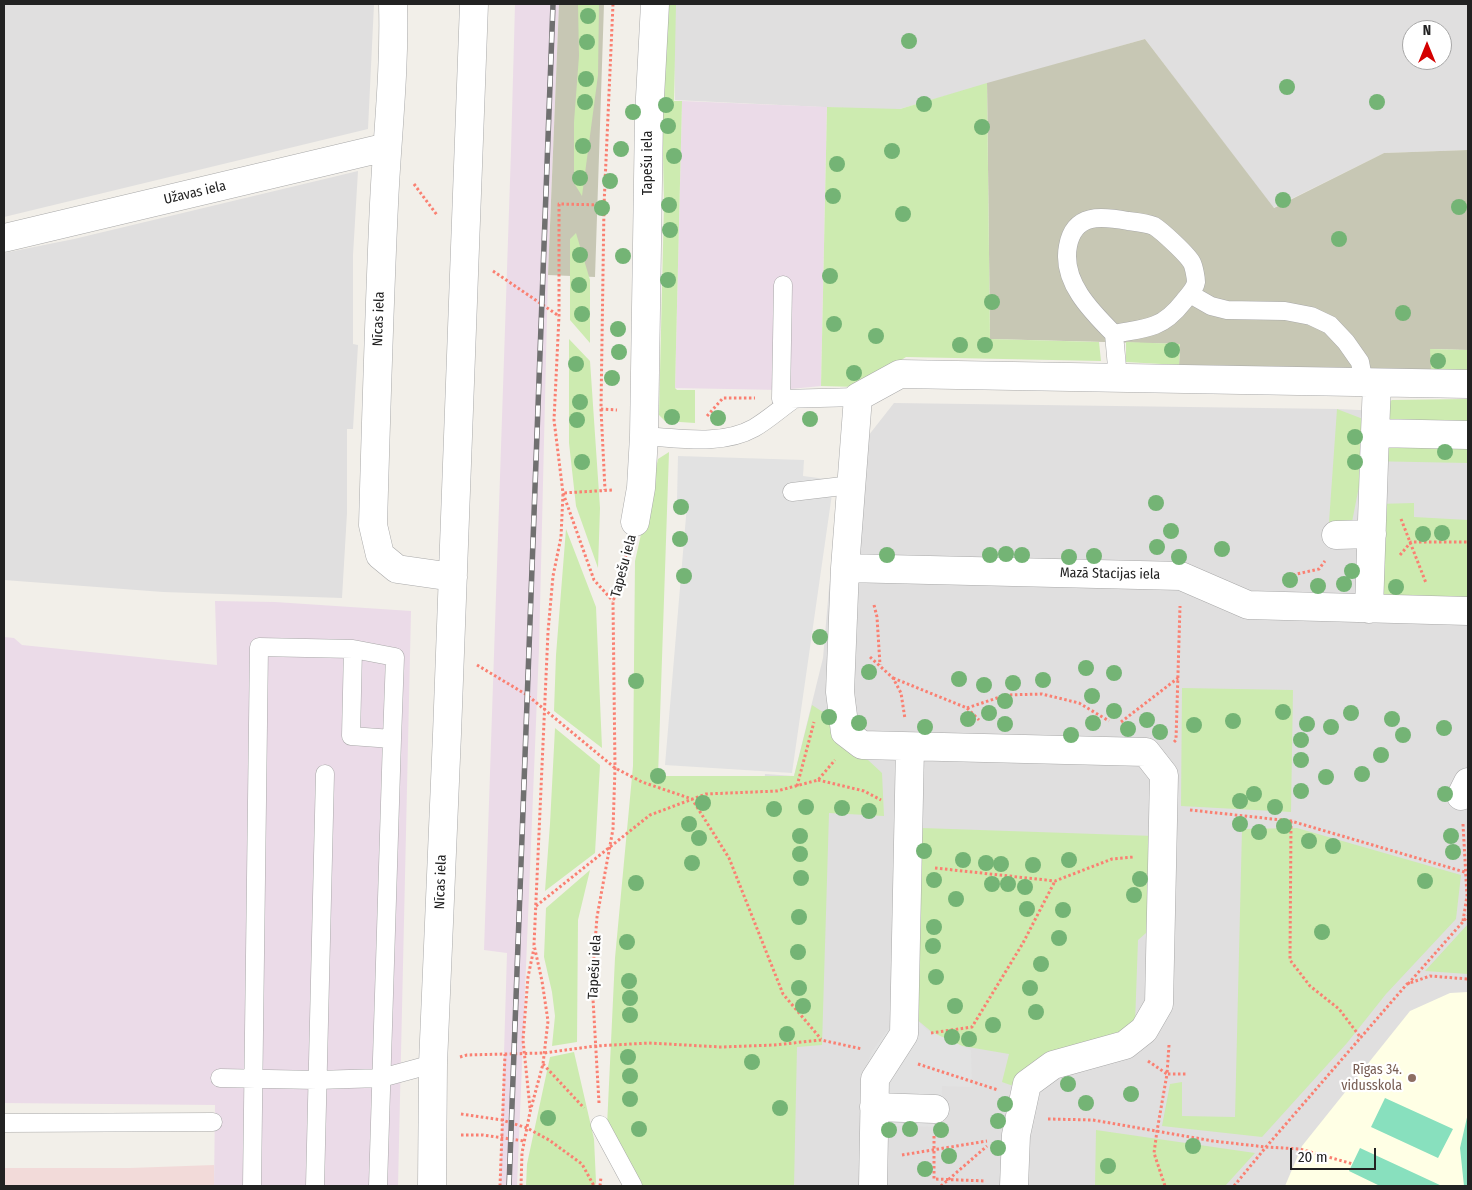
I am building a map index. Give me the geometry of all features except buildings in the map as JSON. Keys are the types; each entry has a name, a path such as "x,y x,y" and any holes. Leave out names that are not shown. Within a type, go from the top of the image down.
{"street":[{"name":"Nīcas iela","path":"393,4 394,46 379,315 373,525 380,555 397,569 453,577"},
{"name":"Nīcas iela","path":"432,1186 433,1064 474,4"},
{"name":"Tapešu iela","path":"635,522 641,488 644,423 649,116 655,4"},
{"name":"Užavas iela","path":"4,238 387,147"},
{"path":"1014,1184 1016,1135 1027,1084 1053,1065 1125,1045 1144,1030 1159,1004 1164,775 1146,752 862,746 845,732 840,684 842,640 855,568 851,485 858,397 900,374 1468,384"},
{"path":"1369,608 1376,433 1370,383"},
{"path":"1376,433 1468,436"},
{"path":"1336,535 1372,534"},
{"name":"Mazā Stacijas iela","path":"855,568 1181,576 1248,605 1468,611"},
{"path":"872,1186 875,1079 897,1044 907,865 910,747"},
{"path":"874,1108 935,1109"}],"lane":[{"path":"1114,334 1156,325 1177,310 1190,294 1196,282 1192,263 1172,240 1154,226 1112,218 1092,218 1078,224 1070,234 1067,250 1071,278 1093,313 1114,334 1118,378"},
{"path":"783,285 787,399"},
{"path":"1190,294 1211,306 1227,310 1286,311 1311,316 1330,325 1346,342 1360,362 1370,383"},
{"path":"644,423 687,438 726,438 753,428 787,399 858,397"},
{"path":"792,492 851,485"},
{"path":"252,1186 260,647 353,649 395,657 378,1186"},
{"path":"353,649 351,736 392,739"},
{"path":"315,1186 325,774"},
{"path":"220,1078 317,1080 381,1078 433,1064"},
{"path":"4,1123 213,1122"},
{"path":"600,1125 633,1186"}],"path":[{"path":"604,490 601,409 604,205 613,4"},
{"path":"530,1112 524,1040 528,977 534,945 548,632 553,576 561,537 563,493 554,420 559,316 559,204 604,205"},
{"path":"687,438 722,398 787,399"},
{"path":"601,409 644,423"},
{"path":"563,493 641,488"},
{"path":"563,493 594,580 613,602"},
{"path":"1398,510 1436,610"},
{"name":"Tapešu iela","path":"600,1125 592,982 598,917 614,829 613,602 635,522"},
{"path":"1286,576 1319,569 1328,557 1336,535"},
{"path":"1411,542 1468,542"},
{"path":"855,568 877,617 880,666"},
{"path":"1176,740 1181,576"},
{"path":"842,640 873,659 893,678 902,693 910,747"},
{"path":"450,650 505,680 527,695 545,712 615,768 642,782 692,799 729,858 783,994 821,1040"},
{"path":"893,678 967,708 1012,749"},
{"path":"967,708 1006,695 1042,694 1079,703 1116,725 1178,678"},
{"path":"796,786 821,695 840,684"},
{"path":"818,780 854,739"},
{"path":"536,906 650,815 706,794 777,792 818,780 864,790 908,818"},
{"path":"1463,921 1467,872 1465,789"},
{"path":"1164,808 1222,812 1291,821 1467,872"},
{"path":"1291,821 1290,960 1310,986 1339,1009 1361,1038"},
{"path":"907,865 1055,880 1112,860 1163,854"},
{"path":"433,1064 468,1055 544,1053 595,1046 649,1043 721,1047 774,1045 821,1040 897,1044 933,1033 972,1027 1023,943 1055,880"},
{"path":"1234,1186 1407,984 1468,916"},
{"path":"521,1186 522,1152 542,1064 548,1021 534,945"},
{"path":"1407,984 1430,976 1468,979"},
{"path":"897,1044 1022,1108 1213,1141 1300,1149 1353,1164"},
{"path":"1125,1045 1167,1074 1187,1074"},
{"path":"500,1186 505,1054"},
{"path":"542,1064 600,1125"},
{"path":"1165,1186 1154,1154 1156,1132 1167,1074"},
{"path":"935,1109 934,1179 1014,1184"},
{"path":"432,1124 463,1114 502,1120 527,1128 549,1140 582,1164 594,1186"},
{"path":"432,1124 483,1135 524,1141"},
{"path":"873,1156 899,1155 995,1140 941,1186"},
{"path":"600,1186 601,1172"}],"shaded area":[{"path":"4,4 374,4 368,129 4,217"},
{"path":"515,4 559,4 548,275 539,649 517,1186 500,1186 507,953 484,950"},
{"path":"559,4 604,4 595,277 548,275"},
{"path":"673,4 1468,4 1468,150 1384,153 1273,208 1145,39 900,109 675,100"},
{"path":"1145,39 1274,208 1384,153 1468,150 1468,350 1431,349 1431,370 1179,365 1180,344 990,339 987,83"},
{"path":"682,101 827,107 821,386 780,390 675,388"},
{"path":"358,171 353,255 353,344 358,345 353,429 347,429 347,513 342,598 163,592 4,580 4,253 74,239"},
{"path":"894,403 1337,409 1468,415 1468,1186 735,1186 765,774 794,776 823,658 839,473"},
{"path":"678,456 804,460 803,476 834,480 792,773 665,765 687,505 677,501"},
{"path":"215,601 275,602 411,611 398,1186 214,1186 215,1105 4,1103 4,637 14,638 22,645 217,665"},
{"name":"Rīgas 34. vidusskola","path":"1468,992 1468,1186 1285,1186 1302,1146 1410,1011 1450,993"},
{"path":"896,1018 915,1018 927,1030 971,1050 972,1087 942,1086 941,1127 867,1125 867,1064 872,1051"},
{"path":"214,1165 214,1186 4,1186 4,1168 130,1168"}],"green space":[{"path":"578,4 599,4 598,75 582,196 574,183 574,122 579,56"},
{"path":"667,4 676,4 674,101 682,101 675,388 677,390 695,390 695,423 665,421 659,415 664,204 662,105"},
{"path":"987,83 990,339 1099,342 1101,361 906,357 858,387 821,386 827,107 900,109"},
{"path":"576,233 590,280 590,343 570,320 570,239"},
{"path":"569,339 590,361 600,508 598,568 576,506 569,443"},
{"path":"1126,342 1180,344 1179,365 1126,362"},
{"path":"1430,349 1468,350 1468,370 1431,370"},
{"path":"1468,399 1468,463 1364,461 1352,522 1329,522 1337,409 1363,419 1392,400"},
{"path":"669,452 658,776 794,776 812,705 838,722 853,755 868,760 882,773 884,816 829,813 822,1045 797,1047 794,1186 639,1186 607,1126 615,958 633,766 635,561 658,459"},
{"path":"1414,503 1414,517 1468,520 1468,603 1388,598 1379,593 1377,504"},
{"path":"566,529 596,607 602,748 554,711 556,655"},
{"path":"1182,688 1293,690 1291,812 1181,806"},
{"path":"555,728 600,765 595,853 545,891 550,824"},
{"path":"922,828 1154,836 1154,926 1138,940 1135,1024 1019,1088 1002,1082 1009,1054 962,1046 933,1033 915,1018"},
{"path":"1297,828 1461,875 1456,919 1386,994 1347,1043 1262,1137 1162,1126 1170,1084 1182,1082 1182,1116 1235,1117 1242,829"},
{"path":"590,870 578,920 577,1042 552,1046 555,1016 544,957 546,908"},
{"path":"1468,924 1468,974 1425,971"},
{"path":"574,1052 594,1139 595,1186 526,1186 527,1164 550,1057"},
{"path":"1385,1098 1453,1129 1438,1158 1371,1127"},
{"path":"1468,1113 1468,1186 1464,1186 1460,1148"},
{"path":"1096,1130 1255,1153 1225,1186 1095,1186"},
{"path":"1360,1148 1442,1186 1380,1186 1349,1171"}],"railway":[{"path":"509,1186 553,4"}],"place":[{"name":"Rīgas 34. vidusskola","path":"1412,1078"}]}
